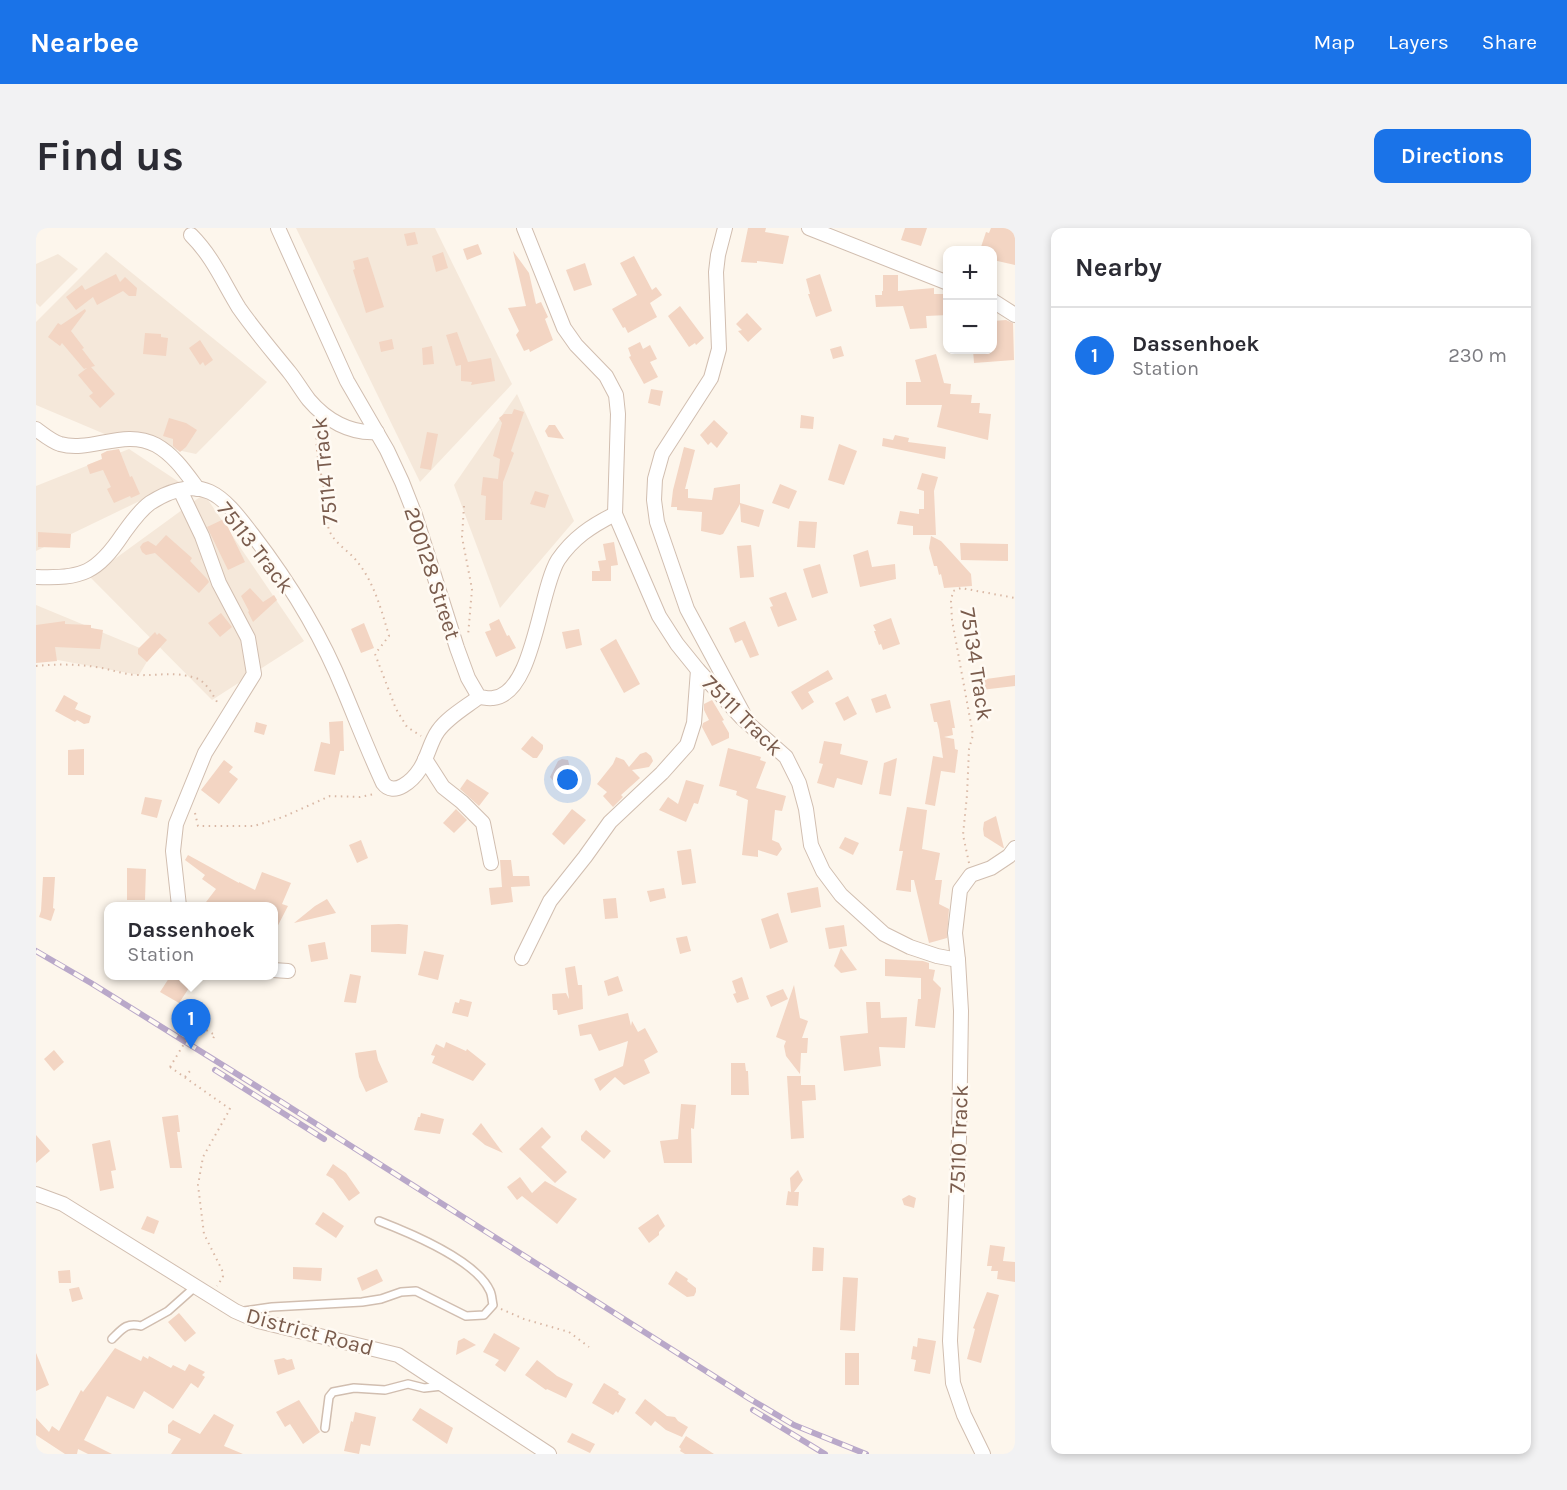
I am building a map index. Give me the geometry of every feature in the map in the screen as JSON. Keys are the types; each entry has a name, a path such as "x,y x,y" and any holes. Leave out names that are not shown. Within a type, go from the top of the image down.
{"street":[{"name":"200128 Street","path":"278,228 347,381 377,432 402,482 415,515 457,648 468,678 479,697"},
{"path":"391,790 408,782 420,769 440,729 479,697 494,698 504,693 522,673 528,660 549,579 558,561 571,542 590,526 615,514 618,414 616,395 606,376 576,345 564,328 524,228"},
{"path":"725,228 717,255 716,272 719,350 711,378 662,454 655,479 654,500 657,522 687,609 743,712 742,718"},
{"path":"809,228 943,281"},
{"name":"75114 Track","path":"191,235 205,249 238,306 258,335 322,413"},
{"path":"997,304 1015,315"},
{"path":"322,413 356,432 377,432"},
{"path":"36,429 61,444 74,446 132,438 155,444 166,452 198,489"},
{"name":"75113 Track","path":"36,577 61,578 80,575 98,565 110,554 140,512 150,503 187,488 208,491 217,496 242,521 282,573 339,680 383,783 391,790"},
{"path":"179,902 173,851 176,824 205,753 254,674 248,638 219,583 202,536 180,490"},
{"name":"75111 Track","path":"615,514 659,616 677,644 742,718 786,757 799,783 806,808 811,845 823,871 841,895 884,934 937,956 958,960"},
{"path":"522,958 550,901 610,822 662,773 687,745 694,723 698,670"},
{"path":"425,759 443,787 483,823 491,863"},
{"path":"971,875 991,868 1009,856 1015,848"},
{"name":"75110 Track","path":"971,875 960,890 955,933 961,1011 951,1358 953,1383 958,1400 983,1454"},
{"path":"278,970 288,971"},
{"name":"District Road","path":"36,1194 63,1204 209,1296 258,1321 399,1355 549,1454"}],"lane":[{"path":"238,1312 272,1307 362,1302 381,1299 401,1292 416,1291 466,1316 484,1315 493,1305 490,1292 482,1279 465,1264 415,1235 379,1221"},
{"path":"112,1339 126,1325 133,1323 141,1326 168,1311 195,1287"},
{"path":"325,1428 329,1398 333,1392 354,1388 386,1390 408,1384 424,1388 447,1385"}],"path":[{"name":"75114 Track","path":"322,413 316,436 327,526 332,536 364,571 373,586 389,636 375,654 396,709 407,728 432,741"},
{"path":"464,506 462,537 472,589 468,638"},
{"name":"75134 Track","path":"971,875 963,835 969,749 973,735 951,620 951,601 953,591 961,588 1015,598"},
{"path":"36,666 53,664 97,667 117,673 139,675 165,673 198,679 209,688 221,708"},
{"path":"190,790 198,826 254,826 283,817 330,796 360,797 391,790"},
{"path":"209,1296 223,1277 222,1270 204,1234 198,1185 203,1157 230,1109 170,1067 196,1024 215,1035 211,1042"},
{"path":"185,1077 190,1071"},
{"path":"493,1305 524,1319 569,1332 589,1347"}],"shaded area":[{"path":"296,228 435,228 512,384 420,482"},
{"path":"106,252 267,382 196,454 107,435 36,405 36,322"},
{"path":"58,254 78,269 40,307 36,303 36,264"},
{"path":"517,394 574,521 500,608 454,485"},
{"path":"129,449 179,482 36,551 36,486"},
{"path":"204,494 304,641 212,700 90,577"},
{"path":"36,605 152,653 139,675 36,656"}],"building":[{"path":"748,228 766,228 765,232 789,236 783,264 741,262"},
{"path":"905,228 927,228 921,246 901,240"},
{"path":"991,228 1015,228 1015,265 997,261 997,246 981,246 986,232 989,233"},
{"path":"415,232 418,244 407,246 404,234"},
{"path":"478,244 482,254 467,260 463,249"},
{"path":"513,251 529,273 536,304 541,302 548,317 545,319 553,340 530,352 529,349 524,351 516,335 519,331 508,308 526,306"},
{"path":"443,252 448,268 436,272 432,256"},
{"path":"634,256 652,290 656,287 662,295 650,303 657,317 628,333 612,309 637,295 620,263"},
{"path":"368,257 384,307 366,313 353,270 355,269 353,261"},
{"path":"585,263 592,285 574,291 566,270"},
{"path":"116,274 120,282 125,277 137,288 136,296 129,296 123,291 97,305 93,297 76,310 66,297 82,285 85,290"},
{"path":"820,274 832,311 816,317 808,294 810,294 806,279"},
{"path":"883,275 898,275 898,291 934,288 934,294 943,294 943,315 926,316 927,328 910,329 903,306 876,307 875,295 882,295"},
{"path":"680,306 704,338 696,345 695,343 689,347 668,316"},
{"path":"85,309 86,311 71,331 95,366 91,367 115,394 100,408 89,396 93,393 78,375 87,368 84,369 62,343 60,346 48,337 58,323 61,325"},
{"path":"747,313 762,329 748,342 738,331 742,330 736,324"},
{"path":"1006,320 1013,323 1014,360 974,363 973,354 997,354 997,321"},
{"path":"457,332 468,362 491,358 495,381 471,385 472,382 461,381 461,365 456,366 446,335"},
{"path":"145,333 161,334 161,337 168,338 166,356 143,354"},
{"path":"392,339 394,349 381,352 379,342"},
{"path":"200,340 213,360 205,366 203,362 200,365 189,348"},
{"path":"640,342 643,349 650,345 657,359 650,362 658,377 644,384 629,357 631,356 628,348"},
{"path":"432,346 434,364 423,365 422,348"},
{"path":"841,346 844,356 833,359 830,349"},
{"path":"936,354 944,383 951,384 950,394 972,395 971,403 980,403 979,413 991,414 988,440 937,427 942,405 906,405 906,382 921,382 915,360"},
{"path":"651,389 663,391 660,406 648,403"},
{"path":"514,409 524,412 511,451 514,453 503,482 502,520 485,520 486,496 481,495 483,477 498,479 500,459 493,456 502,423 499,418 504,414 512,414"},
{"path":"801,415 814,417 813,429 800,428"},
{"path":"169,418 186,423 197,430 180,452 173,446 173,439 163,436"},
{"path":"714,420 728,433 717,448 711,442 708,445 700,435"},
{"path":"549,425 555,425 564,439 548,437 545,431"},
{"path":"427,432 438,434 431,470 420,468"},
{"path":"895,435 909,438 908,442 946,447 945,459 882,446 883,438 893,440"},
{"path":"839,444 857,451 844,485 828,480"},
{"path":"684,447 695,450 685,489 688,489 688,498 712,500 714,488 740,484 740,503 764,510 759,527 741,522 740,504 723,534 720,535 701,531 702,512 677,510 677,507 671,507"},
{"path":"119,449 130,477 132,476 140,494 114,503 107,489 111,487 103,470 90,474 87,465 102,459 101,454 107,451"},
{"path":"922,473 938,477 934,491 936,535 913,535 913,526 897,524 900,511 919,514 919,509 924,509 924,491 917,489"},
{"path":"780,484 797,491 789,509 772,503"},
{"path":"535,491 549,495 545,508 530,504"},
{"path":"224,519 245,562 228,570 207,527"},
{"path":"799,521 817,522 815,548 797,547"},
{"path":"38,532 71,534 70,548 38,547"},
{"path":"166,535 192,558 190,561 208,580 209,582 199,593 155,553 146,555 142,552 140,547 143,543 148,541 156,546"},
{"path":"931,536 941,541 971,574 972,586 944,588 941,574 939,575 937,566 934,566 929,548"},
{"path":"614,542 618,565 611,566 611,581 592,581 592,571 600,571 598,561 606,560 603,544"},
{"path":"960,543 1008,544 1008,561 961,560"},
{"path":"751,545 754,577 740,578 737,546"},
{"path":"868,550 872,567 895,564 896,579 860,587 853,555"},
{"path":"820,564 828,593 812,598 803,569"},
{"path":"250,588 263,602 274,595 277,600 253,622 241,596"},
{"path":"786,592 797,620 778,627 769,598"},
{"path":"221,613 232,627 220,637 208,623"},
{"path":"891,618 900,644 883,650 881,644 879,645 873,625"},
{"path":"499,619 516,648 496,657 485,632 491,630 489,624"},
{"path":"65,621 65,624 91,625 91,628 103,630 100,649 55,647 57,661 36,663 36,625"},
{"path":"745,621 759,655 750,658 742,640 735,643 729,628"},
{"path":"364,623 374,648 361,653 351,629"},
{"path":"579,629 582,645 566,649 562,632"},
{"path":"155,632 167,640 147,662 138,654 138,649"},
{"path":"616,639 640,684 624,693 600,649"},
{"path":"828,670 833,679 808,692 814,702 802,710 791,692"},
{"path":"1015,675 1015,686 981,690 979,680"},
{"path":"886,694 891,708 876,713 871,699"},
{"path":"64,695 78,703 75,709 91,716 89,723 84,724 77,720 75,722 55,711"},
{"path":"848,696 857,714 844,721 835,703"},
{"path":"712,700 724,720 722,721 729,733 729,738 712,746 702,727 703,723 709,720 704,704"},
{"path":"950,700 955,728 952,728 953,735 944,737 954,739 955,749 958,750 955,773 941,771 935,806 925,804 933,756 943,758 939,730 937,722 934,722 930,704"},
{"path":"343,721 344,751 340,751 335,775 314,771 321,742 330,744 329,722"},
{"path":"256,722 267,725 264,735 254,732"},
{"path":"532,736 543,745 537,758 533,758 521,749"},
{"path":"824,741 842,744 840,754 868,761 862,785 837,778 834,788 817,783 823,764 819,763"},
{"path":"728,748 761,757 760,760 766,762 756,788 786,796 782,811 775,810 772,840 779,843 782,849 777,856 758,850 758,857 742,855 748,800 736,795 737,791 719,786"},
{"path":"84,749 84,775 68,775 68,750"},
{"path":"646,752 653,761 649,767 632,770 640,778 621,795 623,797 613,807 603,796 607,792 597,784 616,757 624,760 629,767 640,754"},
{"path":"897,758 891,796 879,794 884,763"},
{"path":"224,760 233,767 229,772 238,779 219,804 201,790"},
{"path":"568,760 570,768 561,777 560,789 550,777 558,761"},
{"path":"467,779 489,793 479,806 460,789"},
{"path":"686,780 704,785 698,804 694,803 686,822 659,810 668,797 678,804"},
{"path":"145,797 162,800 157,818 141,814"},
{"path":"907,807 927,810 922,849 940,853 935,880 942,880 939,904 949,909 947,938 929,943 914,880 911,880 911,892 896,890 903,851 899,851"},
{"path":"456,809 467,820 454,833 443,823"},
{"path":"572,809 586,820 564,845 552,834"},
{"path":"996,816 1004,848 984,836 984,822"},
{"path":"845,837 859,843 853,855 839,848"},
{"path":"361,840 368,858 357,863 349,845"},
{"path":"691,849 696,883 682,885 677,851"},
{"path":"188,855 255,890 262,872 291,883 282,904 288,906 278,925 278,902 206,902 216,889 202,879 205,875 185,860"},
{"path":"500,860 511,860 513,876 529,876 530,886 511,887 513,902 491,905 489,888 502,887"},
{"path":"127,868 146,869 145,900 127,900"},
{"path":"43,877 55,877 53,908 55,909 51,921 39,917"},
{"path":"818,887 821,907 791,913 787,893"},
{"path":"664,888 666,898 650,902 647,891"},
{"path":"616,898 618,918 605,919 603,899"},
{"path":"327,899 336,913 294,923 315,906"},
{"path":"778,913 788,942 770,949 761,919"},
{"path":"371,925 408,925 406,954 371,952"},
{"path":"844,925 847,946 829,949 825,928"},
{"path":"687,936 691,951 680,954 676,938"},
{"path":"325,942 328,959 311,962 308,945"},
{"path":"841,948 857,970 841,973 834,966"},
{"path":"424,951 444,955 438,980 418,975"},
{"path":"885,959 923,961 929,963 929,969 935,970 933,980 941,988 935,1028 915,1026 918,999 921,999 921,978 885,976"},
{"path":"575,966 578,985 582,985 583,1009 558,1015 557,1010 553,1010 552,994 566,993 569,999 565,968"},
{"path":"350,974 361,976 356,1003 344,1002"},
{"path":"618,976 623,991 608,996 604,981"},
{"path":"742,977 749,999 737,1003 733,994 736,993 732,981"},
{"path":"168,980 181,980 180,982 189,988 179,1003 160,992"},
{"path":"794,985 800,1018 808,1021 802,1038 808,1038 807,1053 801,1053 800,1074 786,1056 784,1046 786,1041 776,1037"},
{"path":"783,989 788,999 771,1007 766,996"},
{"path":"460,999 472,1002 468,1017 452,1013 455,1002 459,1003"},
{"path":"866,1002 880,1002 881,1018 907,1017 905,1048 879,1047 881,1066 844,1071 840,1036 868,1033"},
{"path":"628,1013 631,1026 632,1021 638,1032 645,1028 658,1052 644,1060 650,1073 624,1085 615,1077 600,1091 594,1079 623,1066 628,1041 599,1051 591,1034 580,1036 578,1025"},
{"path":"446,1042 466,1051 467,1049 486,1064 473,1081 432,1063 435,1056 431,1055 436,1044 444,1048"},
{"path":"54,1050 64,1062 54,1071 44,1059"},
{"path":"376,1050 388,1082 366,1092 359,1077 355,1053"},
{"path":"731,1063 745,1063 746,1071 748,1071 749,1095 731,1095"},
{"path":"787,1076 801,1076 801,1085 815,1085 816,1100 802,1101 804,1138 791,1139"},
{"path":"681,1104 696,1105 694,1129 691,1128 692,1163 664,1163 660,1141 678,1139"},
{"path":"421,1113 444,1119 440,1134 414,1130"},
{"path":"178,1115 180,1132 177,1132 182,1168 170,1168 162,1117"},
{"path":"481,1123 503,1153 485,1145 472,1134"},
{"path":"542,1127 551,1137 541,1147 567,1172 555,1183 519,1149"},
{"path":"586,1130 611,1151 604,1159 581,1140"},
{"path":"36,1135 50,1151 36,1163"},
{"path":"110,1140 116,1170 111,1171 114,1188 100,1191 92,1144"},
{"path":"333,1164 346,1173 360,1193 349,1201 333,1179 326,1175"},
{"path":"798,1170 803,1180 794,1192 799,1192 798,1206 786,1205 788,1191 791,1192 790,1178"},
{"path":"520,1177 532,1193 545,1181 577,1199 557,1224 522,1196 517,1200 507,1187"},
{"path":"909,1195 916,1198 914,1208 904,1205 902,1199"},
{"path":"323,1212 344,1226 336,1238 315,1224"},
{"path":"658,1214 665,1226 649,1243 638,1228"},
{"path":"147,1216 159,1221 154,1234 141,1229"},
{"path":"990,1245 1005,1247 1003,1261 1015,1262 1015,1282 997,1279 998,1271 991,1271 992,1266 987,1266"},
{"path":"813,1247 824,1248 823,1271 812,1271"},
{"path":"293,1267 322,1268 321,1281 293,1279"},
{"path":"377,1269 383,1281 362,1291 357,1278"},
{"path":"70,1270 71,1283 59,1283 58,1271"},
{"path":"676,1271 696,1288 694,1296 687,1297 668,1284"},
{"path":"843,1277 858,1278 855,1331 840,1330"},
{"path":"79,1287 83,1299 72,1302 69,1289"},
{"path":"987,1292 999,1295 981,1363 967,1359 975,1329 973,1328"},
{"path":"179,1313 196,1333 185,1342 168,1322"},
{"path":"494,1333 520,1348 505,1372 495,1365 499,1360 483,1352"},
{"path":"464,1338 476,1345 456,1355 458,1341"},
{"path":"918,1338 936,1341 930,1374 914,1371 916,1360 911,1359 913,1346 917,1347"},
{"path":"115,1348 141,1361 143,1356 148,1359 149,1356 171,1368 173,1365 185,1371 189,1364 205,1372 202,1375 205,1377 198,1388 191,1383 173,1409 144,1391 134,1409 107,1396 84,1440 112,1454 88,1454 78,1449 77,1454 65,1454 36,1435 36,1418 49,1432 52,1426 59,1431 81,1390 83,1392"},
{"path":"36,1353 49,1385 36,1391"},
{"path":"845,1353 859,1353 859,1385 845,1385"},
{"path":"292,1359 295,1369 278,1375 274,1360"},
{"path":"537,1360 557,1376 573,1384 566,1398 546,1390 525,1375"},
{"path":"604,1383 626,1399 618,1413 616,1411 613,1415 592,1403"},
{"path":"645,1399 667,1416 675,1417 688,1427 682,1437 666,1430 655,1421 651,1426 635,1413"},
{"path":"299,1400 320,1432 303,1444 290,1424 285,1427 276,1412"},
{"path":"420,1408 453,1428 447,1444 412,1420"},
{"path":"355,1412 376,1417 370,1446 361,1444 359,1454 344,1451"},
{"path":"214,1414 234,1425 224,1446 243,1454 171,1454 181,1439 168,1433 168,1425 173,1420 200,1434"},
{"path":"572,1433 595,1444 590,1453 567,1442"},
{"path":"686,1436 714,1454 685,1454 680,1451 679,1447"}],"railway":[{"path":"36,951 269,1094 750,1399 794,1425 866,1454"},
{"path":"215,1070 324,1139"},
{"path":"753,1410 825,1454"}],"place":[{"name":"Dassenhoek","path":"191,1049"}]}
